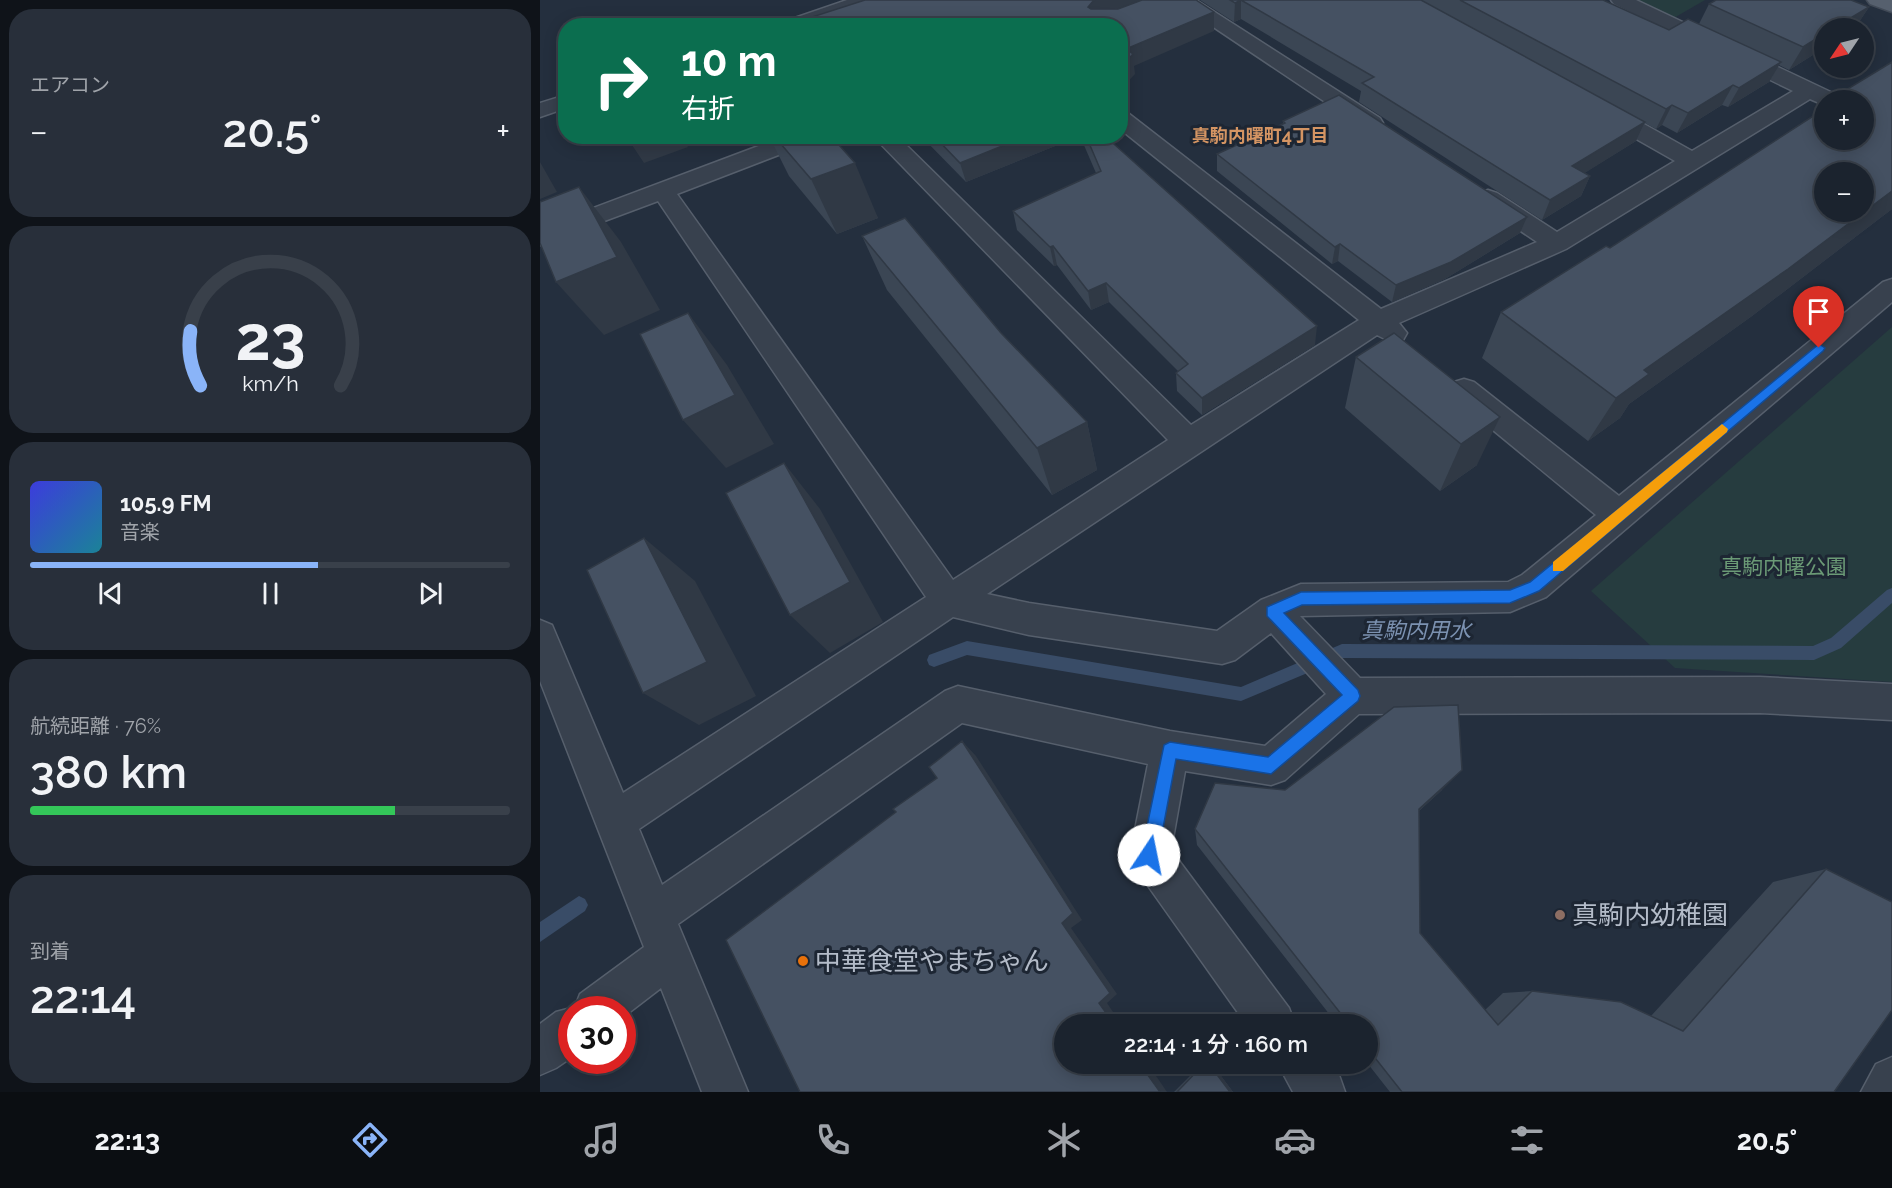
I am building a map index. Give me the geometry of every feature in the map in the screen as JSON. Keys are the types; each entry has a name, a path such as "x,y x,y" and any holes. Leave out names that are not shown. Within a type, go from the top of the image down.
{"street":[{"path":"813,18 866,0"},
{"path":"1621,0 1814,94"},
{"path":"1172,1 1390,134"},
{"path":"1580,98 1694,162"},
{"path":"616,821 1189,442 1378,321 1557,243 1694,162 1814,99"},
{"path":"540,110 558,104"},
{"path":"1128,124 1415,351"},
{"path":"540,237 786,144"},
{"path":"892,144 1189,442"},
{"path":"1468,186 1557,243"},
{"path":"662,190 948,601 1029,619 1222,648 1272,611 1301,599 1510,597 1534,586 1892,288"},
{"path":"1443,373 1619,515"},
{"path":"1272,611 1352,696"},
{"path":"540,636 725,1092"},
{"path":"654,915 958,704 1170,750 1271,766 1352,696 1760,695 1892,702"},
{"path":"1170,750 1149,855 1266,1014"},
{"path":"615,996 669,955"},
{"path":"540,1052 558,1038"},
{"path":"1308,1074 1322,1092"},
{"path":"1884,1092 1892,1080"}],"green space":[{"path":"1633,0 1705,0 1672,19"},
{"name":"真駒内曙公園","path":"1892,327 1892,682 1675,668 1591,591"}],"building":[{"path":"865,0 1095,0 1088,7 1118,9 1142,0 1196,0 1214,12 1128,48 1128,18 812,17"},
{"path":"1241,0 1421,0 1645,122 1572,166 1590,176 1550,200 1362,83 1374,77"},
{"path":"1460,0 1603,0 1669,30 1688,19 1781,62 1739,88 1733,85 1688,113 1672,105 1666,109"},
{"path":"1716,0 1851,0 1869,7 1851,18 1814,18 1814,40 1803,47 1709,4"},
{"path":"1892,62 1892,191 1874,204 1874,162 1814,162 1814,222 1851,222 1644,370 1649,374 1616,398 1501,312 1606,246 1610,248 1814,115 1814,150 1874,150 1874,90 1846,90 1866,78 1874,78 1874,73"},
{"path":"1339,95 1527,217 1451,262 1396,285 1340,244 1335,247 1217,154"},
{"path":"781,144 838,144 855,163 811,179"},
{"path":"942,144 1007,144 960,163"},
{"path":"1089,144 1114,144 1317,326 1202,398 1176,373 1188,364 1106,283 1088,291 1053,246 1050,247 1013,211 1101,171"},
{"path":"579,187 617,257 556,282 540,243 540,202"},
{"path":"905,218 1001,333 1087,422 1037,448 862,236"},
{"path":"688,313 735,395 683,420 640,334"},
{"path":"1394,333 1500,417 1461,444 1356,357"},
{"path":"784,463 850,582 790,615 726,493"},
{"path":"644,538 707,662 643,693 587,570"},
{"path":"1458,705 1462,770 1419,809 1420,933 1498,1025 1532,991 1621,1002 1683,1031 1826,869 1892,902 1892,1010 1834,1092 1402,1092 1378,1062 1378,1014 1341,1014 1195,829 1215,783 1285,790 1394,707"},
{"path":"962,741 1073,913 1062,923 1110,993 1099,1003 1107,1014 1054,1014 1054,1074 1147,1074 1160,1092 800,1092 726,940 896,812 893,809 937,778 929,767"},
{"path":"1194,1074 1216,1074 1230,1092 1177,1092"}],"waterway":[{"name":"真駒内用水","path":"934,660 967,648 1241,694 1342,651 1814,653 1836,643 1892,594"},
{"name":"真駒内用水","path":"540,933 579,905"}],"slow traffic":[{"path":"1558,566 1722,429"}],"place":[{"name":"真駒内幼稚園","path":"1560,915"},
{"name":"中華食堂やまちゃん","path":"803,961"}],"district":[{"name":"真駒内曙町4丁目","path":"1260,135"}],"route":[{"path":"1149,855 1170,750 1271,766 1352,696 1272,611 1301,599 1510,597 1534,586 1819,348"}]}
